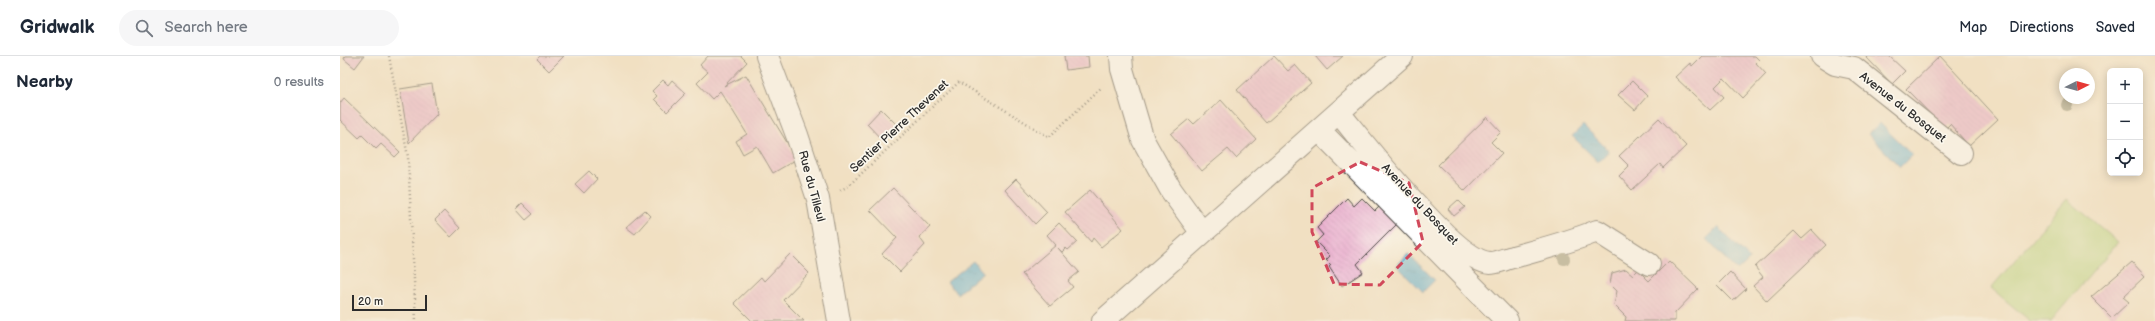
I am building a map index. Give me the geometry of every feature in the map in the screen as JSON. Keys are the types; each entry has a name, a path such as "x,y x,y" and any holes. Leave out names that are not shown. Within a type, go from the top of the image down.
{"street":[{"name":"Rue du Tilleul","path":"767,56 798,135 818,198 839,321"},
{"path":"1103,321 1402,56"},
{"name":"Avenue du Bosquet","path":"1822,56 1835,64 1854,68 1961,153"},
{"path":"1121,63 1143,140 1151,157 1202,233"},
{"name":"Avenue du Bosquet","path":"1339,113 1428,216 1453,242 1474,257 1490,263 1577,239 1597,231 1649,264"},
{"name":"Avenue du Bosquet","path":"1319,130 1506,321"}],"path":[{"path":"389,56 408,157 416,321"},
{"name":"Sentier Pierre Thevenet","path":"818,198 847,187 959,82 1049,137 1121,63"}],"highlighted area":[{"path":"1360,162 1409,183 1423,242 1380,285 1334,284 1312,232 1312,188"}],"green space":[{"path":"2067,199 2118,242 2051,321 2030,321 1991,288"}],"water":[{"path":"1880,123 1912,155 1900,167 1868,134"},
{"path":"1583,125 1609,151 1598,162 1572,136"},
{"path":"1718,227 1750,259 1737,271 1706,239"},
{"path":"1408,254 1435,280 1423,292 1397,266"},
{"path":"973,261 983,272 957,294 947,282"}],"building":[{"path":"345,56 364,56 355,68 344,59"},
{"path":"540,56 564,56 549,71 537,59"},
{"path":"708,56 741,56 747,62 724,86 746,75 797,159 773,173 757,146 743,154 736,141 747,134 728,103 720,91 712,99 697,83 708,72 700,65"},
{"path":"1064,56 1088,56 1089,67 1066,70"},
{"path":"1274,56 1288,71 1295,65 1311,83 1266,123 1237,90"},
{"path":"1315,56 1343,56 1327,70"},
{"path":"1702,56 1755,56 1759,60 1756,63 1766,74 1743,98 1724,78 1715,87 1724,97 1710,110 1675,77 1690,63 1692,66"},
{"path":"1865,56 1889,56 1905,71 1892,84"},
{"path":"1940,56 1998,119 1969,146 1950,124 1945,129 1906,89"},
{"path":"663,80 668,85 672,80 686,93 667,112 654,99 657,96 652,91"},
{"path":"1632,81 1647,96 1635,110 1618,95"},
{"path":"432,84 437,114 409,143 400,89"},
{"path":"344,98 400,152 395,157 381,144 376,149 362,135 359,138 340,120 340,103"},
{"path":"1221,100 1256,139 1236,158 1228,149 1202,171 1171,134 1189,119 1194,124"},
{"path":"881,109 897,125 882,140 867,124"},
{"path":"1487,117 1501,132 1491,142 1502,153 1465,191 1438,165"},
{"path":"1659,118 1686,146 1663,168 1660,164 1632,190 1619,176 1629,166 1619,156"},
{"path":"589,171 597,179 584,193 575,184"},
{"path":"1016,179 1047,212 1035,224 1005,190"},
{"path":"893,188 930,227 919,237 925,245 900,272 882,254 897,238 870,210"},
{"path":"1090,190 1123,229 1101,247 1093,238 1091,242 1065,212"},
{"path":"1347,198 1354,206 1362,198 1375,211 1384,202 1401,220 1357,264 1363,272 1342,286 1329,267 1331,265 1326,260 1330,256 1316,242 1323,235 1317,228"},
{"path":"1458,200 1465,207 1454,216 1448,209"},
{"path":"522,203 533,214 526,220 516,209"},
{"path":"645,210 651,216 635,234 626,227"},
{"path":"444,211 460,228 451,237 435,220"},
{"path":"1059,223 1077,242 1068,250 1066,248 1062,252 1058,248 1079,272 1068,281 1073,287 1050,306 1022,274 1056,245 1047,235"},
{"path":"1812,230 1826,245 1767,301 1753,286 1763,277 1755,267 1794,231 1802,239"},
{"path":"790,254 809,273 783,300 804,321 752,321 734,303 761,277 764,281"},
{"path":"1669,261 1698,289 1675,313 1675,321 1625,321 1626,317 1614,305 1617,291 1610,284 1612,273 1626,269 1633,275 1638,270 1649,281"},
{"path":"2132,262 2145,276 2123,297 2129,302 2112,318 2091,297"},
{"path":"1730,272 1746,289 1733,301 1717,285"}]}
